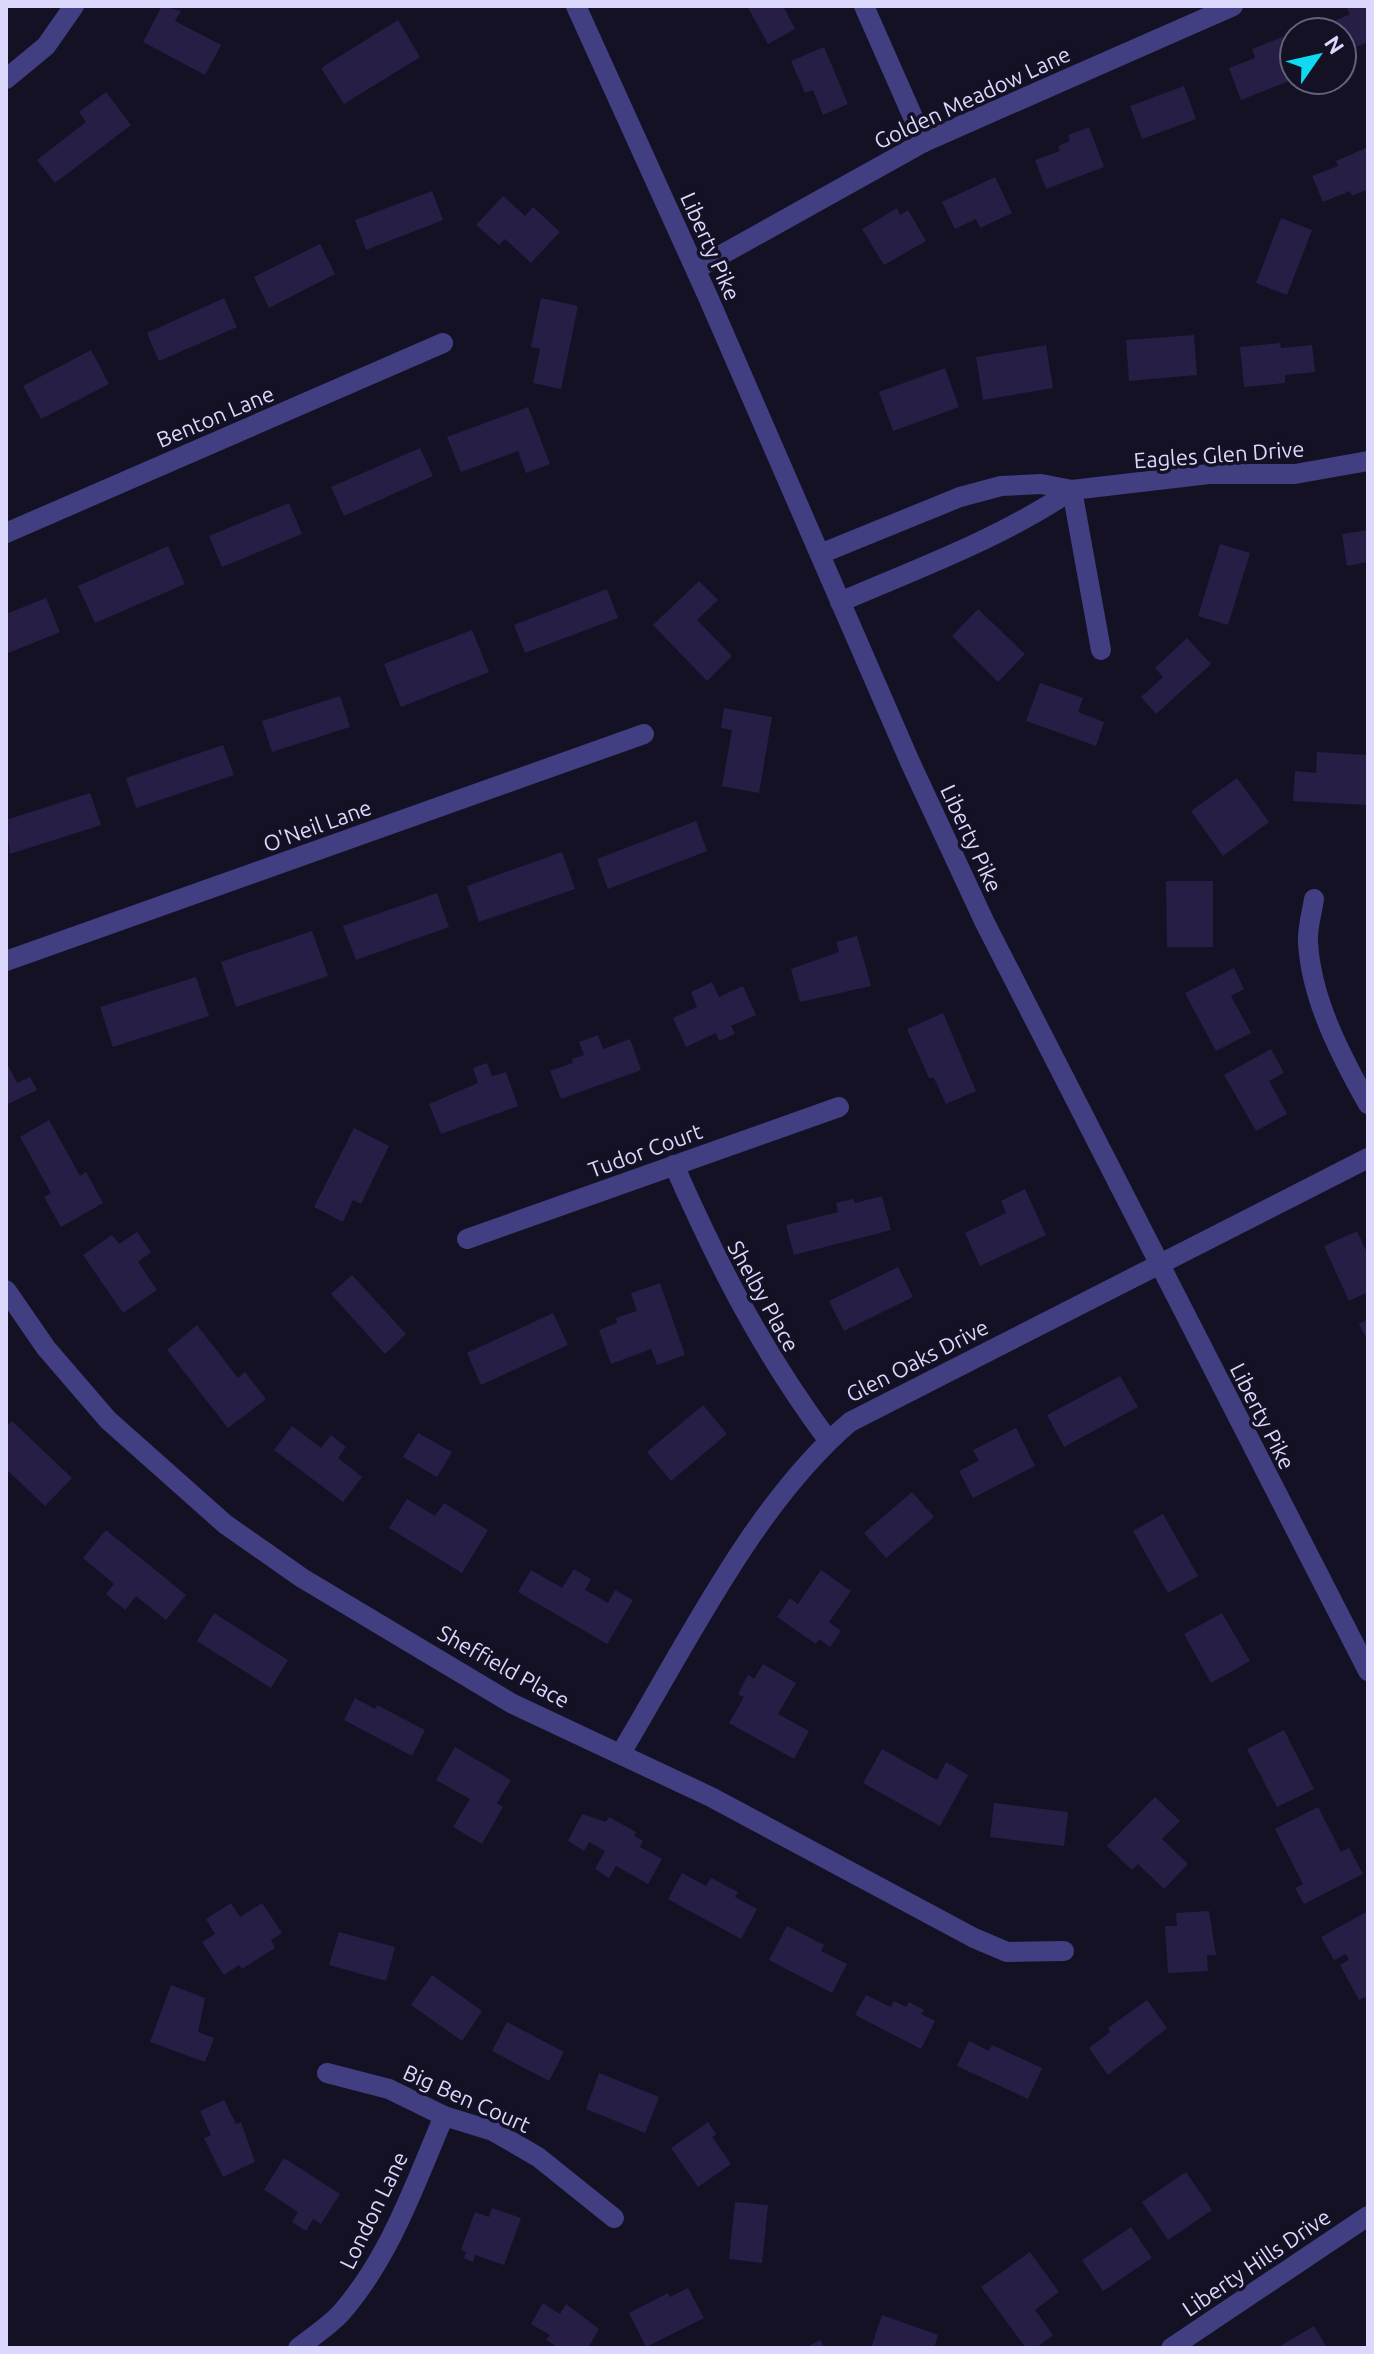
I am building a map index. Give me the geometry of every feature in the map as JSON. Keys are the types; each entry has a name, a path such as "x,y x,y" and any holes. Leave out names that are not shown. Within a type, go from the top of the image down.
{"street":[{"path":"6,79 46,46 74,6"},
{"name":"Liberty Pike","path":"576,6 696,269 840,602 985,923 1368,1671"},
{"path":"864,6 924,142"},
{"name":"Golden Meadow Lane","path":"696,269 924,142 1233,6"},
{"name":"Benton Lane","path":"6,533 443,343"},
{"name":"Eagles Glen Drive","path":"820,554 974,493 1001,486 1041,484 1072,490 1209,474 1295,474 1368,461"},
{"path":"1072,490 1101,650"},
{"name":"Eagles Glen Drive","path":"840,602 974,545 1044,509 1072,490"},
{"name":"O'Neil Lane","path":"6,961 644,734"},
{"path":"1314,899 1308,941 1317,990 1341,1057 1368,1104"},
{"name":"Tudor Court","path":"467,1239 839,1107"},
{"name":"Glen Oaks Drive","path":"621,1753 759,1525 828,1440 850,1422 1368,1158"},
{"name":"Shelby Place","path":"674,1165 747,1320 782,1378 828,1440"},
{"name":"Sheffield Place","path":"6,1290 46,1348 108,1420 225,1524 302,1578 511,1703 621,1753 904,1897 974,1938 1007,1952 1064,1951"},
{"name":"Big Ben Court","path":"327,2073 389,2089 444,2116 493,2131 538,2157 614,2218"},
{"name":"London Lane","path":"298,2348 339,2316 371,2275 398,2224 444,2116"},
{"name":"Liberty Hills Drive","path":"1171,2348 1368,2216"}],"building":[{"path":"162,6 181,11 175,21 221,45 205,75 143,42"},
{"path":"747,6 783,6 795,29 768,44"},
{"path":"1346,6 1368,6 1368,42 1358,46 1358,16 1345,16 1350,14"},
{"path":"398,20 420,57 344,104 321,68"},
{"path":"1278,39 1278,85 1241,100 1229,68 1255,58 1252,49"},
{"path":"824,47 848,104 823,115 813,90 805,93 791,61"},
{"path":"1184,86 1196,119 1142,139 1130,106"},
{"path":"106,92 131,125 55,183 37,160 86,122 79,112"},
{"path":"1089,127 1104,167 1046,189 1035,160 1060,151 1058,146 1070,141 1068,135"},
{"path":"1368,147 1368,189 1352,196 1350,191 1323,202 1312,176 1338,166 1336,161"},
{"path":"995,177 1012,213 980,228 976,219 955,229 942,202"},
{"path":"432,191 443,220 366,250 355,220"},
{"path":"503,196 525,216 533,207 560,232 531,263 505,239 499,245 476,225"},
{"path":"897,208 900,215 908,210 926,241 884,265 862,229"},
{"path":"1281,218 1312,230 1287,295 1256,283"},
{"path":"320,244 335,274 269,308 254,277"},
{"path":"224,298 237,327 159,361 147,333"},
{"path":"541,298 578,306 561,389 533,383 540,349 531,347"},
{"path":"1194,335 1197,375 1129,381 1126,340"},
{"path":"1280,343 1281,348 1312,345 1315,372 1285,375 1285,383 1244,387 1240,347"},
{"path":"1046,345 1053,388 983,400 976,357"},
{"path":"91,350 109,384 41,419 23,386"},
{"path":"945,368 959,407 893,431 879,392"},
{"path":"528,407 550,464 526,473 518,451 461,472 447,437"},
{"path":"420,448 433,476 344,516 331,487"},
{"path":"289,503 302,534 222,567 209,536"},
{"path":"1368,530 1368,562 1347,566 1342,534"},
{"path":"1220,544 1250,553 1228,625 1198,616"},
{"path":"168,546 185,584 95,623 78,586"},
{"path":"699,581 718,600 697,620 732,656 707,681 653,625"},
{"path":"607,589 618,618 525,653 514,625"},
{"path":"46,598 60,632 6,654 6,614"},
{"path":"978,609 1025,654 998,682 952,636"},
{"path":"472,630 489,672 401,707 384,664"},
{"path":"1187,638 1211,664 1156,714 1141,697 1163,677 1155,668"},
{"path":"1040,683 1083,698 1078,712 1104,722 1096,746 1026,721"},
{"path":"340,696 350,727 272,752 262,721"},
{"path":"724,708 772,717 759,793 722,786 732,730 721,728"},
{"path":"223,745 234,775 136,808 126,778"},
{"path":"1317,752 1368,755 1368,805 1293,801 1295,771 1316,773"},
{"path":"1237,778 1269,822 1223,856 1191,811"},
{"path":"90,793 101,825 10,854 6,820"},
{"path":"696,821 707,851 608,889 597,859"},
{"path":"562,852 575,889 479,922 467,886"},
{"path":"1166,881 1213,881 1213,947 1167,947"},
{"path":"437,893 449,927 356,960 343,926"},
{"path":"312,931 328,976 236,1007 221,962"},
{"path":"857,936 871,986 800,1002 791,969 839,952 836,942"},
{"path":"1234,968 1244,989 1231,996 1251,1033 1216,1051 1185,993"},
{"path":"196,977 209,1016 113,1047 100,1007"},
{"path":"712,982 719,997 743,986 756,1015 731,1026 735,1034 719,1041 716,1033 686,1047 673,1018 697,1007 691,992"},
{"path":"943,1013 976,1091 946,1104 934,1078 929,1078 907,1029"},
{"path":"598,1035 603,1049 630,1039 641,1070 561,1099 550,1071 573,1063 572,1059 584,1055 579,1042"},
{"path":"1271,1049 1284,1073 1269,1081 1287,1114 1256,1131 1224,1075"},
{"path":"6,1061 17,1083 30,1077 37,1090 6,1105"},
{"path":"487,1063 492,1076 506,1072 518,1106 441,1134 429,1104 478,1083 473,1068"},
{"path":"49,1120 80,1176 86,1172 103,1203 61,1227 44,1197 51,1193 20,1137"},
{"path":"354,1128 389,1146 361,1204 353,1200 343,1222 314,1207"},
{"path":"1025,1189 1046,1235 980,1266 965,1233 1006,1213 1001,1201"},
{"path":"882,1196 891,1230 794,1255 786,1225 838,1212 836,1203 853,1199 855,1203"},
{"path":"1357,1231 1368,1255 1368,1292 1349,1301 1324,1246"},
{"path":"137,1232 151,1252 138,1262 157,1290 123,1313 83,1255 112,1235 119,1244"},
{"path":"898,1267 913,1297 844,1331 829,1301"},
{"path":"352,1275 406,1334 385,1354 331,1294"},
{"path":"660,1283 685,1355 657,1365 651,1349 611,1364 599,1330 617,1323 616,1318 637,1311 631,1293"},
{"path":"553,1313 568,1345 481,1385 467,1353"},
{"path":"1368,1319 1368,1341 1359,1324"},
{"path":"197,1325 238,1378 245,1372 266,1399 228,1428 167,1350"},
{"path":"1120,1376 1138,1407 1064,1447 1047,1415"},
{"path":"703,1405 727,1434 671,1481 647,1452"},
{"path":"12,1421 72,1478 45,1506 6,1469 6,1427"},
{"path":"292,1426 321,1448 331,1435 346,1447 338,1458 362,1477 343,1502 274,1450"},
{"path":"1016,1428 1035,1466 973,1498 959,1471 979,1461 973,1450"},
{"path":"418,1433 452,1452 437,1477 403,1457"},
{"path":"912,1492 934,1517 886,1558 864,1533"},
{"path":"407,1499 435,1516 444,1503 488,1530 462,1573 389,1528"},
{"path":"1163,1514 1198,1576 1168,1593 1133,1531"},
{"path":"106,1530 186,1595 166,1620 136,1596 125,1610 106,1594 114,1584 83,1558"},
{"path":"574,1569 591,1579 585,1590 608,1603 615,1590 633,1600 607,1644 518,1592 531,1570 562,1588"},
{"path":"821,1570 851,1591 829,1622 841,1631 830,1647 819,1639 816,1644 777,1617 790,1598 798,1604"},
{"path":"214,1613 288,1660 271,1688 197,1641"},
{"path":"1222,1613 1250,1661 1211,1683 1184,1634"},
{"path":"763,1664 796,1683 778,1714 809,1731 794,1759 729,1723 744,1697 738,1694 748,1675 754,1679"},
{"path":"355,1698 375,1709 377,1705 425,1730 412,1756 344,1720"},
{"path":"1284,1730 1314,1789 1277,1807 1247,1749"},
{"path":"455,1747 511,1780 497,1803 503,1807 482,1844 453,1827 470,1799 436,1780"},
{"path":"882,1749 937,1780 946,1762 968,1775 940,1826 863,1783"},
{"path":"1155,1797 1180,1821 1162,1839 1188,1864 1164,1889 1138,1864 1132,1870 1107,1846"},
{"path":"994,1803 1068,1812 1064,1846 990,1837"},
{"path":"1318,1807 1341,1852 1349,1848 1363,1874 1304,1904 1295,1888 1303,1884 1275,1829"},
{"path":"582,1814 606,1822 609,1817 636,1832 634,1836 643,1841 640,1847 662,1859 648,1884 616,1866 609,1878 595,1869 605,1851 589,1842 584,1851 568,1841"},
{"path":"682,1873 706,1886 711,1878 738,1892 735,1897 757,1909 741,1939 668,1899"},
{"path":"231,1903 240,1917 262,1903 282,1933 271,1940 275,1948 242,1969 239,1965 224,1975 202,1942 215,1934 206,1919"},
{"path":"1209,1911 1216,1955 1207,1955 1208,1971 1168,1973 1165,1926 1177,1926 1176,1913"},
{"path":"1368,1911 1368,1996 1359,2000 1340,1965 1349,1960 1346,1954 1334,1960 1321,1937"},
{"path":"787,1926 824,1945 821,1951 847,1964 832,1993 769,1960"},
{"path":"339,1932 395,1947 386,1981 329,1965"},
{"path":"432,1975 482,2011 462,2041 411,2005"},
{"path":"171,1985 205,1998 198,2032 214,2038 205,2062 150,2042"},
{"path":"866,1995 891,2007 894,2001 906,2007 909,2002 924,2010 921,2014 935,2021 921,2049 855,2015"},
{"path":"1147,2000 1167,2028 1108,2075 1089,2048 1110,2032 1108,2028"},
{"path":"507,2022 564,2052 549,2081 492,2051"},
{"path":"969,2041 989,2051 992,2045 1042,2068 1028,2099 957,2066"},
{"path":"599,2073 659,2097 645,2133 586,2109"},
{"path":"224,2100 236,2124 241,2122 255,2162 223,2177 204,2138 211,2135 200,2111"},
{"path":"708,2122 716,2134 712,2137 731,2164 698,2187 671,2148"},
{"path":"284,2158 340,2194 321,2224 313,2219 306,2231 292,2222 298,2212 264,2190"},
{"path":"1186,2172 1212,2210 1168,2240 1142,2202"},
{"path":"735,2202 768,2205 762,2263 729,2259"},
{"path":"492,2208 521,2218 504,2265 475,2255 473,2262 464,2258 466,2252 461,2250 475,2212 489,2217"},
{"path":"1131,2227 1152,2258 1103,2291 1082,2260"},
{"path":"1030,2252 1059,2292 1035,2310 1053,2335 1036,2348 1026,2348 981,2287"},
{"path":"688,2288 704,2318 646,2347 629,2313 668,2293 670,2297"},
{"path":"543,2303 560,2314 566,2304 599,2329 588,2348 559,2348 546,2340 550,2335 531,2324"},
{"path":"882,2315 938,2335 934,2348 871,2348"},
{"path":"1314,2326 1327,2348 1277,2348"},
{"path":"820,2340 825,2348 805,2348"}]}
